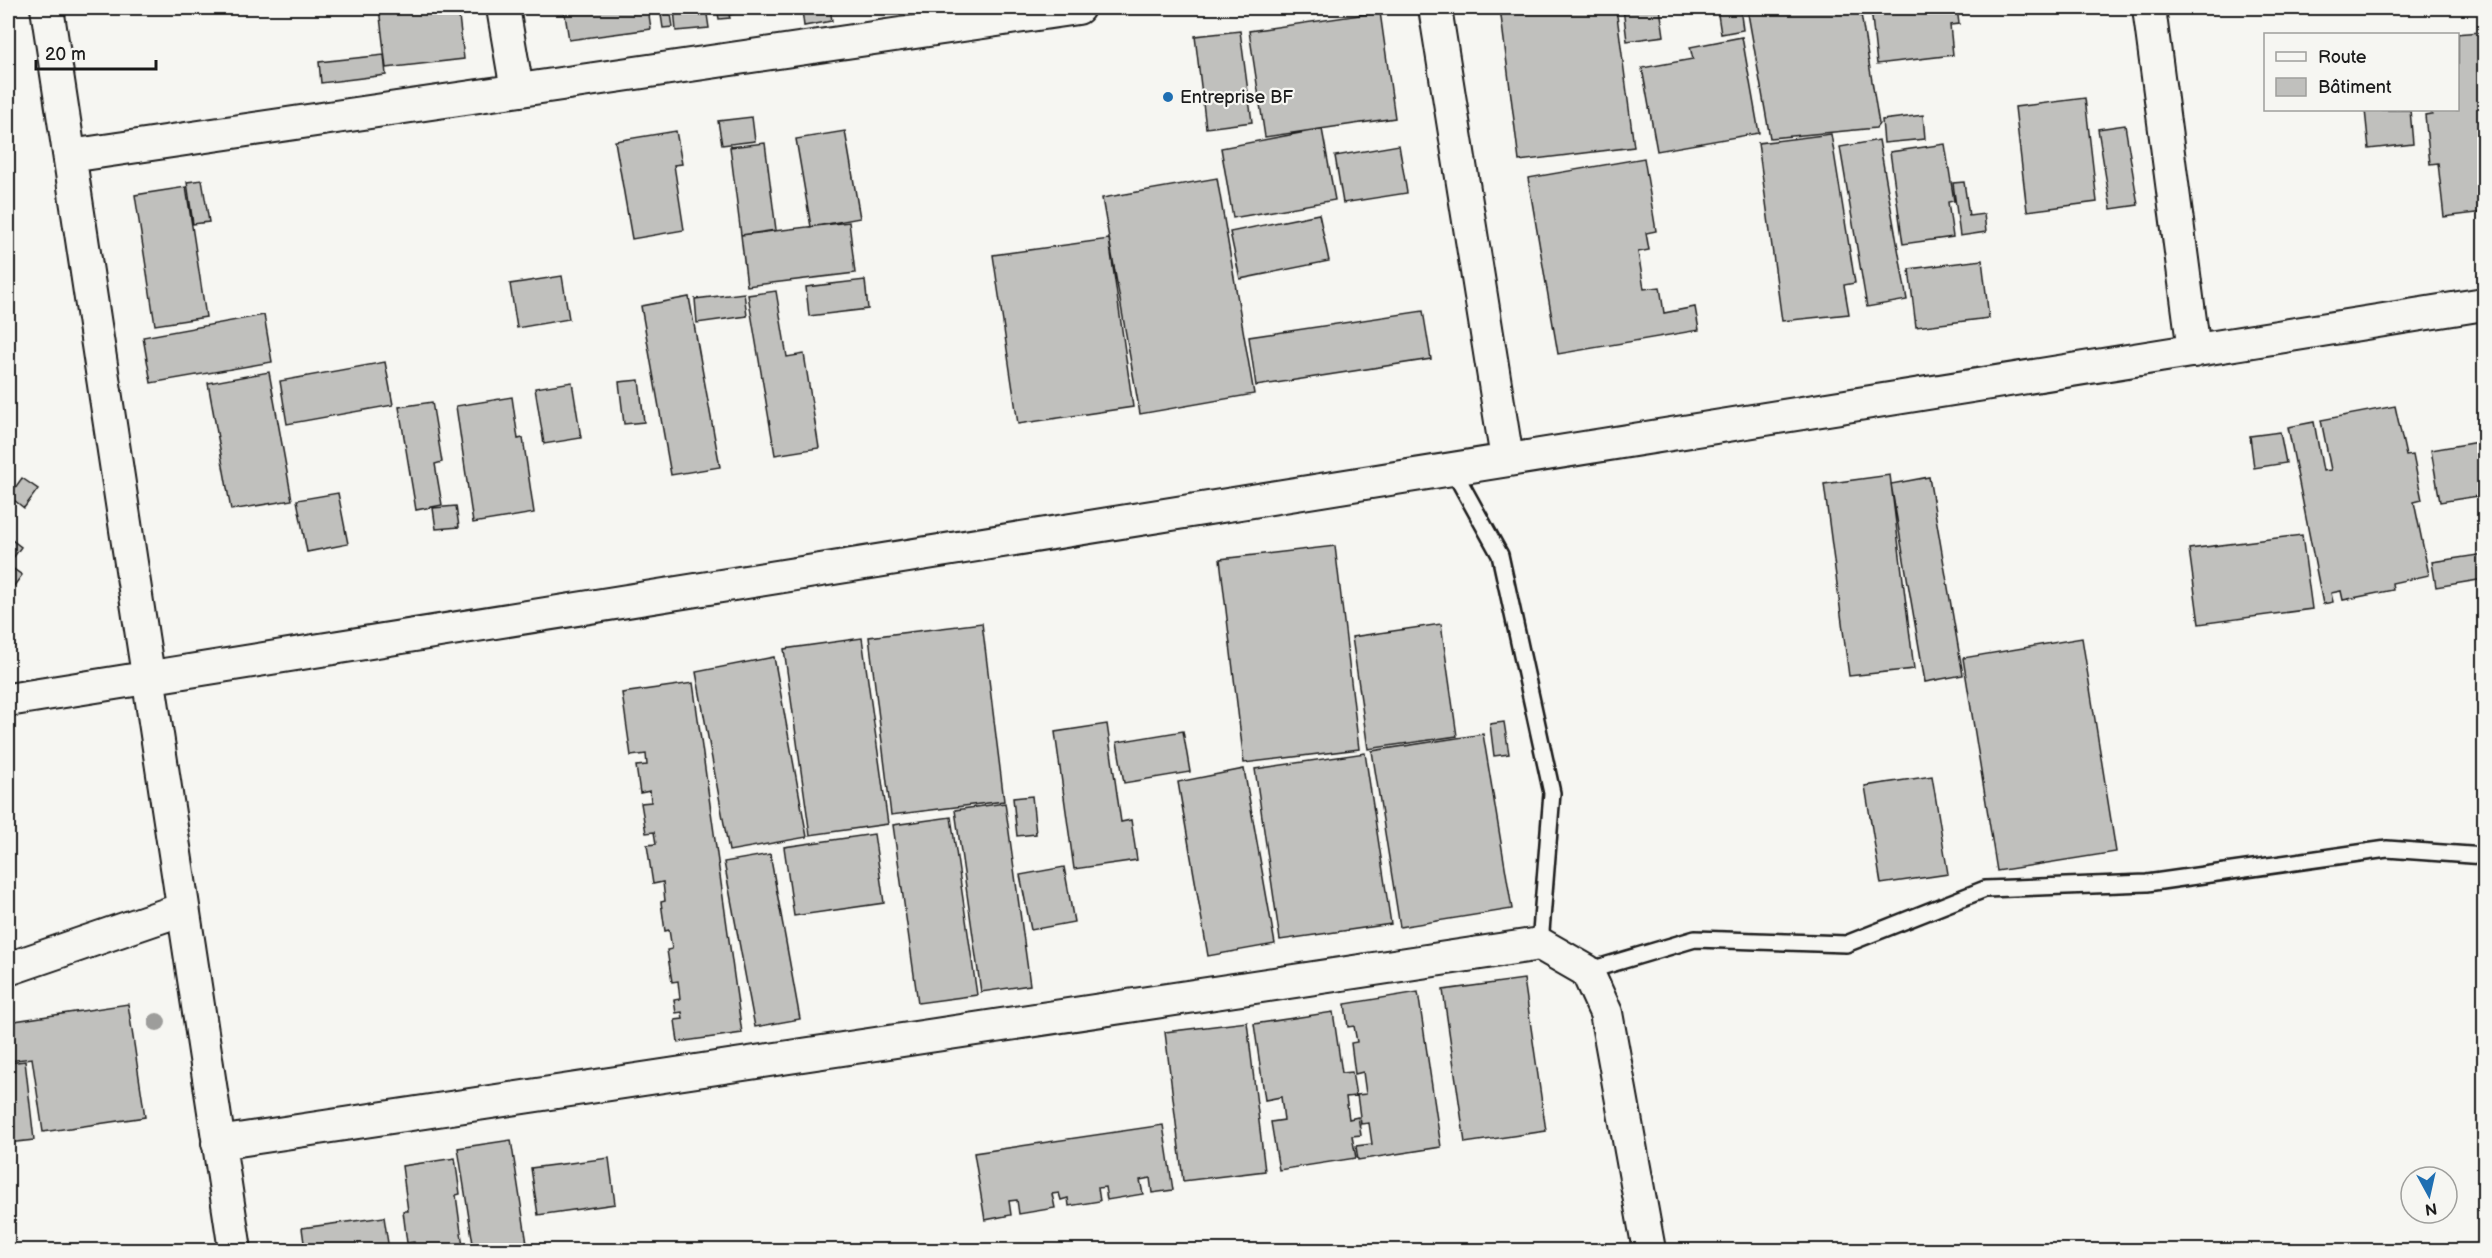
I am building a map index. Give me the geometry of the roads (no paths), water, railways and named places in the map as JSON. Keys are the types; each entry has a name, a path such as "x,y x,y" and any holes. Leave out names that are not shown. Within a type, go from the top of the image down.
{"street":[{"path":"47,8 235,1251"},
{"path":"503,8 517,90"},
{"path":"70,156 517,90 950,17 1078,8"},
{"path":"1435,8 1507,459"},
{"path":"2149,8 2194,351"},
{"path":"8,700 2484,304"},
{"path":"8,969 183,909"},
{"path":"218,1143 1540,944 1587,970 1606,1013 1649,1251"}],"lane":[{"path":"1452,468 1500,555 1552,793 1540,944"},
{"path":"1587,970 1695,939 1846,944 1985,889 2147,883 2387,849 2484,856"}],"place":[{"name":"Entreprise BF","path":"1168,97"}]}
